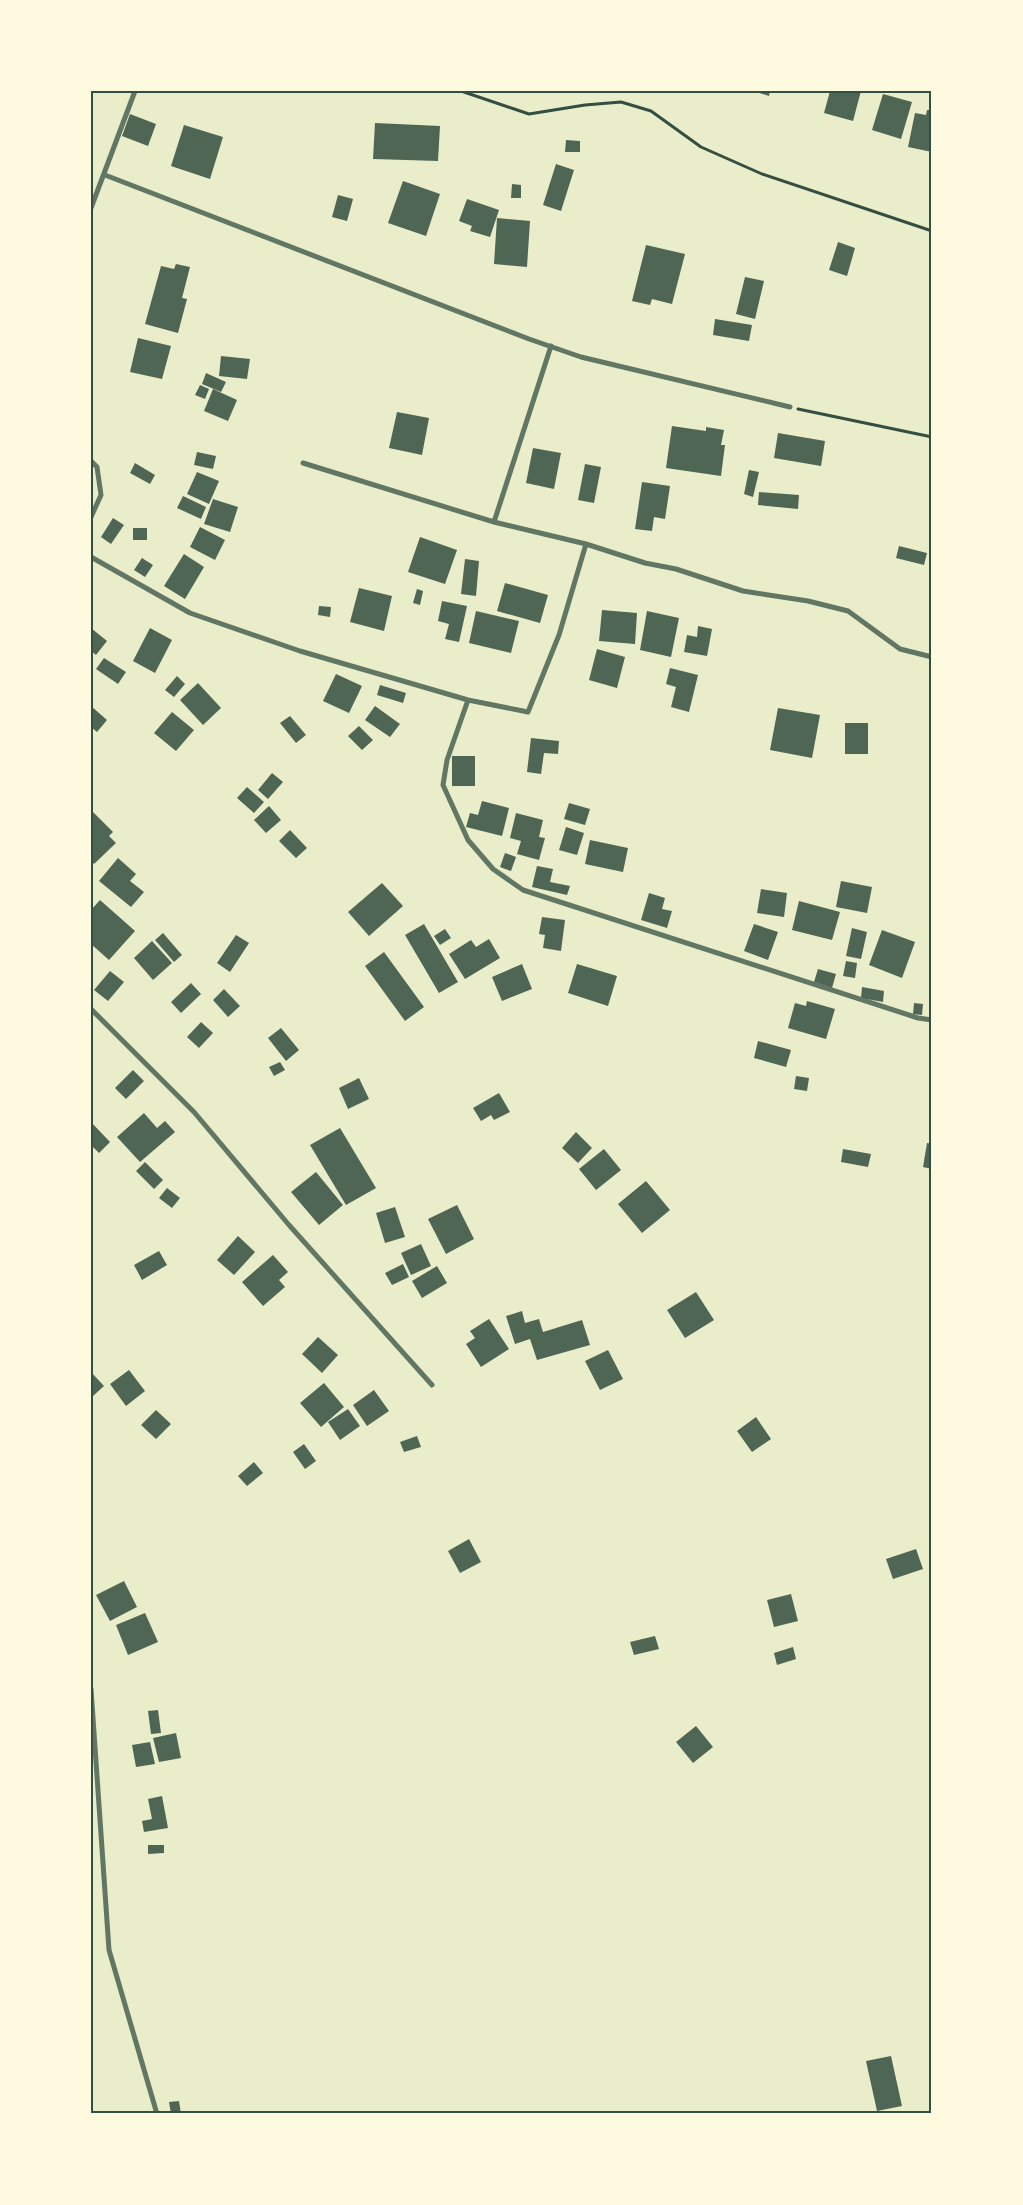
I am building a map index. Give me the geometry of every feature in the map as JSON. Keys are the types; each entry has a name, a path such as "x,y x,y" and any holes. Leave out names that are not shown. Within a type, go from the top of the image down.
{"street":[{"path":"91,208 135,91"},
{"path":"105,175 581,357 790,407"},
{"path":"494,522 551,346"},
{"path":"91,461 97,467 101,495 91,517"},
{"path":"304,463 494,522 586,544 645,563 676,569 743,591 848,610 900,649 932,656"},
{"path":"91,557 190,613 300,651 468,700 528,712 558,635 586,544"},
{"path":"468,700 447,760 442,785 468,840 493,868 523,890 918,1018 932,1020"},
{"path":"91,1008 194,1112 289,1225 432,1385"},
{"path":"91,1689 109,1950 157,2114"}],"path":[{"path":"461,91 529,114 585,105 621,102 651,111 701,147 745,167 932,231"},
{"path":"790,407 932,437"}],"building":[{"path":"753,91 770,91 769,96"},
{"path":"830,91 861,91 853,121 824,113"},
{"path":"883,94 912,102 901,139 872,130"},
{"path":"927,110 932,110 932,152 908,147 915,113 926,115"},
{"path":"130,114 156,124 148,146 122,136"},
{"path":"375,123 440,126 438,161 373,159"},
{"path":"184,125 223,137 210,179 171,166"},
{"path":"566,140 580,141 580,152 565,152"},
{"path":"556,164 574,170 561,211 543,205"},
{"path":"403,181 440,194 426,236 388,223"},
{"path":"512,184 521,185 521,198 511,198"},
{"path":"338,195 353,199 347,221 332,217"},
{"path":"467,199 499,210 490,237 470,231 472,226 459,221"},
{"path":"497,218 530,221 527,267 494,264"},
{"path":"838,242 855,248 847,276 829,270"},
{"path":"646,245 685,254 672,304 652,299 650,305 632,301"},
{"path":"176,264 190,267 182,298 187,299 178,333 145,324 161,266 174,269"},
{"path":"745,277 764,281 755,319 736,314"},
{"path":"715,319 752,325 749,341 713,335"},
{"path":"138,338 171,346 162,379 130,372"},
{"path":"221,356 250,359 247,379 219,376"},
{"path":"206,373 226,382 221,392 202,384"},
{"path":"200,385 209,389 205,399 195,395"},
{"path":"213,389 237,400 228,421 204,411"},
{"path":"397,412 429,418 422,455 389,448"},
{"path":"672,426 706,431 706,427 724,430 721,445 725,445 721,476 666,468"},
{"path":"778,433 825,441 821,466 774,458"},
{"path":"533,448 561,453 554,489 526,483"},
{"path":"197,452 216,456 213,469 194,465"},
{"path":"135,463 155,475 150,484 130,473"},
{"path":"585,464 601,467 594,503 578,500"},
{"path":"749,470 759,472 753,497 744,494"},
{"path":"197,472 219,481 209,504 187,494"},
{"path":"642,482 670,486 665,519 654,517 652,531 635,529"},
{"path":"759,492 799,495 798,509 758,505"},
{"path":"183,496 206,507 201,519 177,508"},
{"path":"213,499 238,507 230,532 204,524"},
{"path":"113,518 124,525 111,544 101,537"},
{"path":"200,527 225,540 215,560 190,547"},
{"path":"133,528 147,528 147,540 133,540"},
{"path":"420,537 457,550 445,584 408,572"},
{"path":"899,546 927,553 924,565 896,558"},
{"path":"184,554 204,567 185,599 164,586"},
{"path":"142,558 153,565 145,577 134,570"},
{"path":"465,559 479,561 476,596 461,594"},
{"path":"505,583 548,595 540,623 497,611"},
{"path":"359,588 392,596 384,631 350,622"},
{"path":"417,589 423,591 420,605 413,603"},
{"path":"442,601 467,606 459,642 445,639 449,624 438,621"},
{"path":"319,606 331,607 330,617 318,615"},
{"path":"602,610 637,613 635,644 599,641"},
{"path":"476,611 519,621 511,653 469,643"},
{"path":"647,611 679,618 671,657 640,650"},
{"path":"698,626 712,629 707,656 684,652 687,635 697,637"},
{"path":"91,628 107,641 96,655 91,651"},
{"path":"150,628 172,640 155,673 133,661"},
{"path":"597,649 625,657 617,688 589,680"},
{"path":"104,658 126,672 118,684 96,669"},
{"path":"670,668 698,675 689,712 671,707 676,687 666,684"},
{"path":"336,674 362,686 349,713 323,701"},
{"path":"177,676 185,684 174,697 165,690"},
{"path":"198,683 221,708 203,725 180,700"},
{"path":"380,685 406,693 403,703 377,695"},
{"path":"91,706 107,720 97,732 91,727"},
{"path":"375,706 400,724 390,737 365,720"},
{"path":"778,708 820,715 812,758 770,750"},
{"path":"172,712 194,730 176,751 154,733"},
{"path":"290,716 306,735 296,743 280,723"},
{"path":"845,723 868,723 868,754 845,754"},
{"path":"359,726 373,740 362,750 348,736"},
{"path":"531,738 559,741 558,754 544,753 541,774 527,772"},
{"path":"452,756 475,756 475,786 452,786"},
{"path":"272,773 283,782 268,799 258,790"},
{"path":"247,787 264,802 254,813 237,798"},
{"path":"482,801 509,808 502,836 466,827 470,813 478,815"},
{"path":"569,803 590,809 585,825 564,819"},
{"path":"269,806 281,820 266,833 254,820"},
{"path":"93,812 113,832 109,836 116,843 94,864 91,861"},
{"path":"516,813 543,820 539,837 545,838 539,860 517,854 521,841 510,838"},
{"path":"566,827 584,833 577,855 559,850"},
{"path":"290,830 307,848 296,858 279,841"},
{"path":"590,840 628,848 623,872 585,864"},
{"path":"505,853 516,857 511,871 500,867"},
{"path":"118,858 136,874 130,881 144,892 131,907 99,881"},
{"path":"537,866 553,869 550,882 570,886 567,895 532,887"},
{"path":"841,881 872,887 867,913 836,907"},
{"path":"382,883 403,906 369,936 348,912"},
{"path":"761,889 787,893 784,917 757,913"},
{"path":"649,893 665,898 662,909 672,911 667,928 641,920"},
{"path":"100,900 135,931 109,960 91,944 91,910"},
{"path":"799,901 840,912 832,940 792,930"},
{"path":"542,917 565,920 561,951 543,948 545,935 539,934"},
{"path":"424,924 458,982 439,993 405,935"},
{"path":"754,924 778,932 768,960 744,951"},
{"path":"852,928 867,932 861,959 846,956"},
{"path":"445,929 451,938 440,945 434,936"},
{"path":"882,930 915,942 902,978 869,965"},
{"path":"163,933 182,955 174,962 155,940"},
{"path":"236,935 249,943 230,972 217,963"},
{"path":"489,939 500,958 465,979 449,954 471,940 476,947"},
{"path":"152,941 172,963 153,980 134,958"},
{"path":"384,952 424,1007 405,1021 365,966"},
{"path":"846,961 857,963 855,978 843,976"},
{"path":"522,964 532,989 502,1001 492,977"},
{"path":"577,964 617,976 608,1006 568,993"},
{"path":"818,969 836,974 832,988 814,982"},
{"path":"110,971 124,982 108,1001 94,990"},
{"path":"191,983 201,994 181,1013 171,1002"},
{"path":"862,987 884,991 883,1002 861,998"},
{"path":"224,989 240,1006 228,1017 213,1000"},
{"path":"807,1001 835,1009 826,1039 788,1028 795,1003 806,1006"},
{"path":"914,1003 923,1004 922,1015 913,1014"},
{"path":"201,1022 213,1033 199,1048 187,1037"},
{"path":"281,1028 299,1050 286,1061 268,1038"},
{"path":"758,1041 791,1050 786,1067 754,1058"},
{"path":"280,1062 285,1070 274,1076 269,1067"},
{"path":"133,1070 144,1081 126,1099 115,1088"},
{"path":"796,1076 809,1078 807,1091 794,1089"},
{"path":"359,1078 369,1099 348,1109 339,1088"},
{"path":"499,1093 510,1112 494,1120 491,1115 481,1121 473,1108"},
{"path":"144,1113 157,1128 165,1121 175,1132 140,1162 117,1137"},
{"path":"91,1122 110,1142 99,1153 91,1145"},
{"path":"340,1128 376,1188 346,1205 310,1145"},
{"path":"576,1132 592,1148 578,1163 562,1148"},
{"path":"927,1143 932,1144 932,1169 923,1167"},
{"path":"604,1149 621,1170 596,1190 579,1169"},
{"path":"843,1149 871,1154 868,1167 841,1162"},
{"path":"145,1162 163,1180 154,1189 136,1171"},
{"path":"316,1172 343,1205 319,1225 291,1192"},
{"path":"646,1181 670,1210 642,1233 618,1204"},
{"path":"167,1188 180,1198 172,1208 159,1198"},
{"path":"457,1205 474,1239 446,1254 428,1219"},
{"path":"395,1207 405,1237 385,1243 376,1213"},
{"path":"238,1236 255,1252 234,1275 217,1260"},
{"path":"421,1244 431,1266 411,1275 401,1253"},
{"path":"159,1251 167,1265 142,1280 134,1265"},
{"path":"273,1255 288,1272 279,1280 285,1287 263,1306 242,1282"},
{"path":"403,1264 409,1277 392,1285 385,1273"},
{"path":"437,1266 447,1283 422,1298 412,1281"},
{"path":"696,1292 714,1320 685,1338 667,1310"},
{"path":"522,1311 525,1323 539,1319 543,1332 582,1320 590,1345 537,1360 530,1339 515,1344 506,1316"},
{"path":"489,1319 509,1349 481,1367 466,1344 475,1338 470,1331"},
{"path":"318,1337 338,1355 322,1373 302,1354"},
{"path":"608,1350 623,1379 600,1390 585,1361"},
{"path":"129,1370 145,1391 126,1406 110,1384"},
{"path":"91,1372 104,1386 93,1396 91,1394"},
{"path":"324,1383 344,1407 321,1427 300,1403"},
{"path":"374,1390 389,1411 367,1426 353,1405"},
{"path":"348,1409 360,1426 340,1440 328,1422"},
{"path":"156,1410 171,1424 156,1439 141,1425"},
{"path":"756,1417 771,1439 752,1452 737,1431"},
{"path":"417,1436 421,1447 404,1452 400,1442"},
{"path":"304,1444 316,1461 305,1469 293,1452"},
{"path":"254,1462 263,1473 247,1486 238,1476"},
{"path":"469,1539 481,1562 460,1573 448,1551"},
{"path":"916,1549 923,1569 893,1579 886,1559"},
{"path":"124,1581 137,1607 110,1621 96,1595"},
{"path":"791,1594 798,1621 774,1627 767,1600"},
{"path":"145,1613 158,1642 128,1655 116,1625"},
{"path":"655,1636 659,1649 634,1655 630,1642"},
{"path":"793,1647 796,1659 777,1665 774,1653"},
{"path":"158,1710 161,1733 151,1734 148,1711"},
{"path":"696,1726 713,1747 693,1763 676,1742"},
{"path":"176,1733 181,1758 159,1762 153,1738"},
{"path":"150,1742 155,1764 136,1767 132,1745"},
{"path":"162,1796 168,1828 144,1832 142,1821 152,1819 148,1799"},
{"path":"148,1845 164,1845 164,1853 148,1854"},
{"path":"891,2056 902,2106 877,2111 866,2061"},
{"path":"179,2101 181,2114 171,2114 169,2102"}]}
